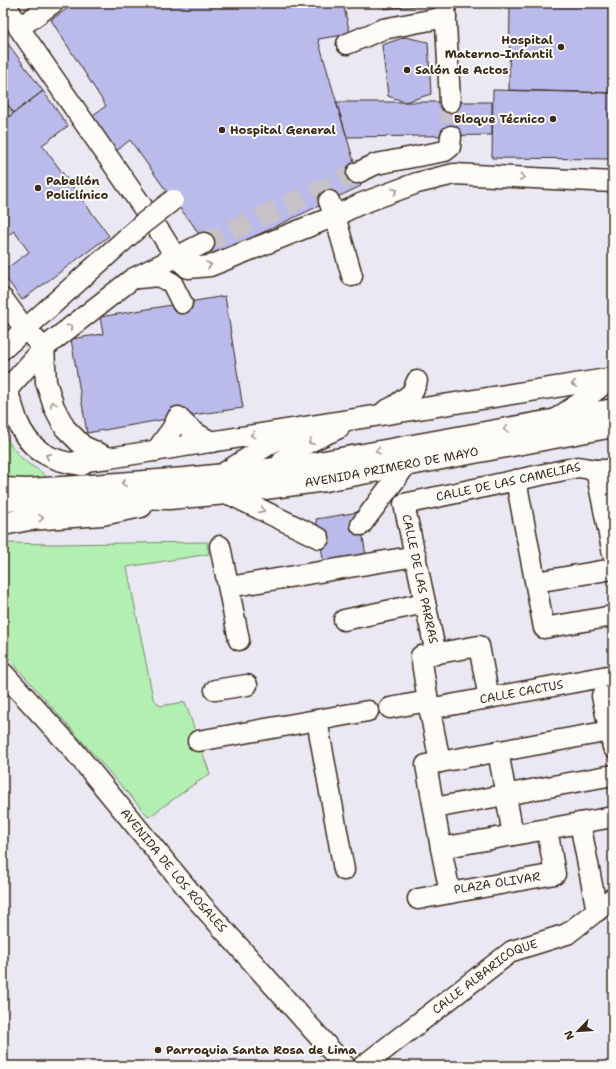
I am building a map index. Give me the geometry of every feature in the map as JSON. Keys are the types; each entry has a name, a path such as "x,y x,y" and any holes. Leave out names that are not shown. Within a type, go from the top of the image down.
{"main road":[{"name":"AVENIDA PRIMERO DE MAYO","path":"3,524 28,519 108,513 129,509 178,498 216,481 251,490 286,476 340,477 613,426"},
{"name":"AVENIDA PRIMERO DE MAYO","path":"3,499 19,500 86,496 178,498"}],"street":[{"path":"9,3 8,8 19,28 162,234 175,256 188,268 210,266 332,208 360,204 417,183 454,174 613,182"},
{"path":"19,28 53,3"},
{"path":"347,44 383,29 445,10 450,102"},
{"path":"357,173 376,164 445,151 450,147 451,136"},
{"path":"360,204 372,179 376,164"},
{"path":"3,349 141,225 174,200"},
{"path":"332,208 352,276"},
{"path":"204,243 132,278 44,348 4,389 23,433 32,446 48,456 69,464 93,467 177,470 216,481 319,538"},
{"path":"132,278 159,276 172,283 182,303"},
{"path":"3,299 25,329 44,348 46,382 54,407 65,428 83,446 109,458"},
{"path":"69,464 612,378"},
{"path":"509,445 573,408 612,378"},
{"path":"286,476 281,462 286,456 367,417 396,406 412,393 417,381 425,393 435,399 450,404"},
{"path":"3,488 27,489 216,481 286,476 322,462 613,409"},
{"path":"156,451 178,418 199,436 212,442"},
{"path":"216,481 293,429"},
{"path":"361,525 406,464"},
{"name":"CALLE DE LAS CAMELIAS","path":"404,504 578,467 604,470"},
{"path":"604,470 613,554"},
{"path":"516,480 544,628 613,616"},
{"name":"CALLE DE LAS PARRAS","path":"404,504 425,603 428,655 428,705 440,762"},
{"path":"220,546 239,640"},
{"path":"229,587 416,556"},
{"path":"536,582 613,569"},
{"path":"344,620 425,603"},
{"path":"428,655 479,646 489,698"},
{"name":"AVENIDA DE LOS ROSALES","path":"3,673 71,747 192,893 345,1066"},
{"name":"CALLE CACTUS","path":"390,708 489,698 613,675"},
{"path":"215,690 247,685"},
{"path":"440,762 498,752 611,739 602,696"},
{"path":"198,741 368,711"},
{"path":"317,720 344,870"},
{"path":"498,752 513,835"},
{"name":"PLAZA OLIVAR","path":"440,762 426,765 450,893 555,874 547,829"},
{"path":"434,808 613,775"},
{"path":"441,848 613,817"},
{"path":"580,823 597,911"},
{"path":"418,899 450,893"},
{"name":"CALLE ALBARICOQUE","path":"363,1066 512,951 567,934 613,898"}],"green space":[{"path":"3,431 9,443 18,454 27,463 44,474 48,481 3,482"},
{"path":"207,542 209,554 127,567 153,698 160,706 185,702 210,774 149,817 3,652 3,544"}],"building":[{"name":"Hospital General","path":"75,3 343,3 350,34 318,39 361,186 213,256 191,222 173,200 130,140 115,152 90,117 106,106 51,20"},
{"path":"384,3 427,3 427,5 384,9"},
{"name":"Hospital Materno-Infantil","path":"510,3 613,3 613,93 509,90"},
{"path":"3,37 43,91 14,113 3,99"},
{"name":"Salón de Actos","path":"405,37 428,42 431,94 405,102 388,96 382,45"},
{"name":"Bloque Técnico","path":"493,90 613,93 613,159 492,158"},
{"name":"Pabellón Policlínico","path":"43,91 68,126 42,145 109,236 22,300 3,274 3,271 29,252 14,231 3,239 3,121"},
{"path":"3,99 14,113 3,121"},
{"path":"336,102 492,102 492,135 347,137"},
{"path":"225,296 243,408 178,417 87,433 71,339 103,334 100,317"},
{"path":"359,512 366,556 324,564 316,519"}],"tunnel":[{"path":"450,102 451,136"},
{"path":"204,243 357,173"}],"place":[{"name":"Hospital Materno-Infantil","path":"561,47"},
{"name":"Salón de Actos","path":"407,70"},
{"name":"Bloque Técnico","path":"553,119"},
{"name":"Hospital General","path":"222,130"},
{"name":"Pabellón Policlínico","path":"38,188"},
{"name":"Parroquia Santa Rosa de Lima","path":"158,1050"}]}
